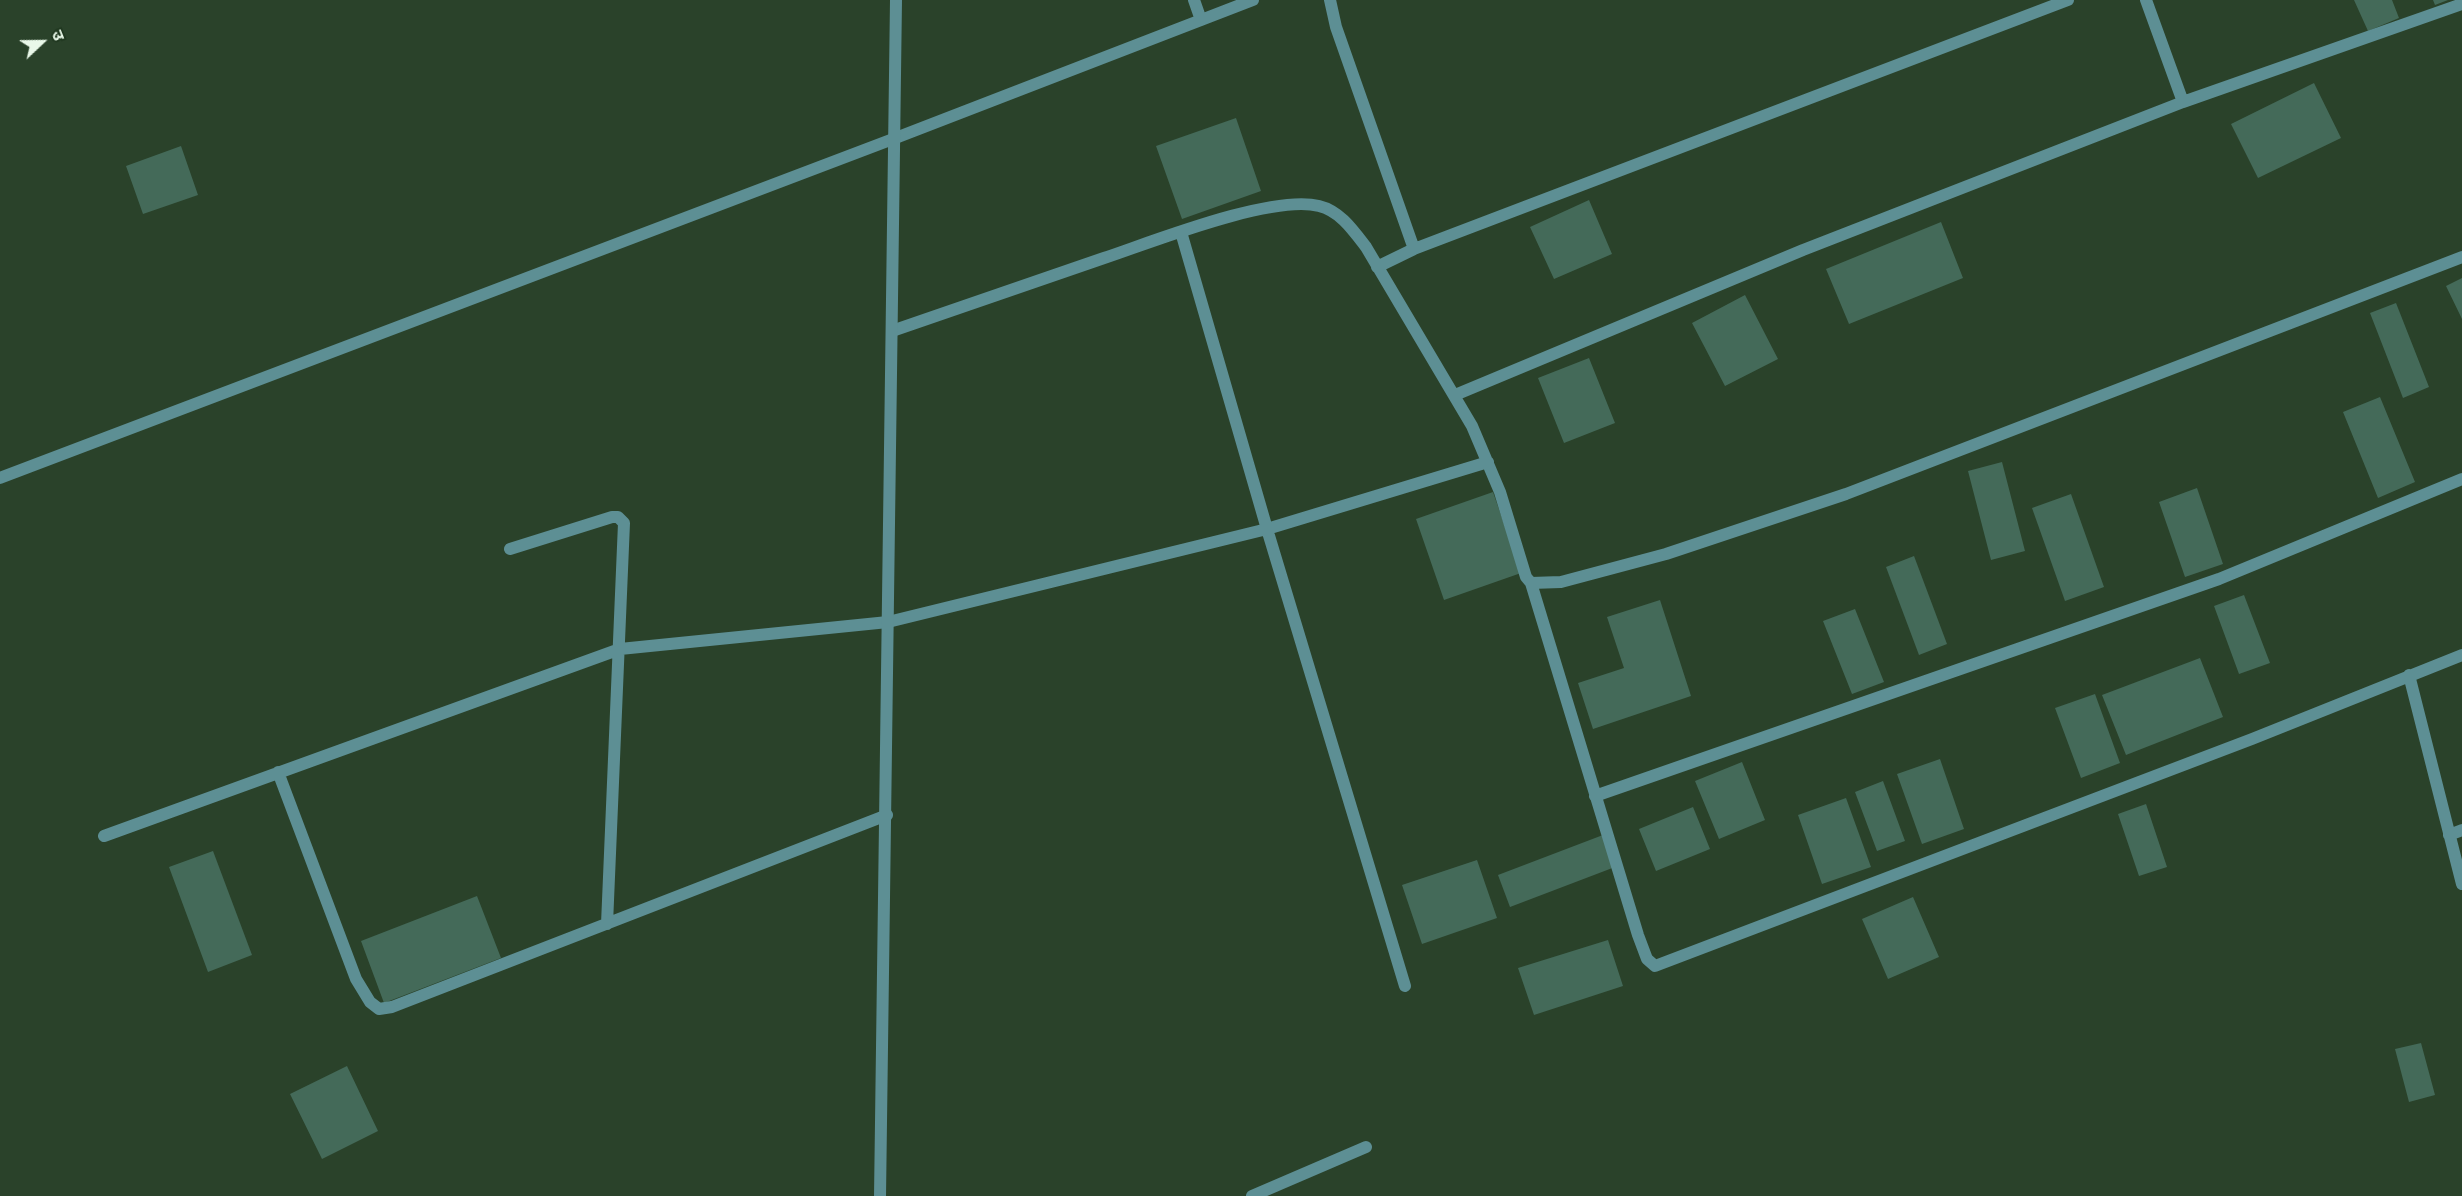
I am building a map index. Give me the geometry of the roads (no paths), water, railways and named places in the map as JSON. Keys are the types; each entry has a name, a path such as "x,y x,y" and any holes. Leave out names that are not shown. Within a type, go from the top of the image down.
{"street":[{"path":"880,1196 887,815 896,0"},
{"path":"1194,0 1201,20"},
{"path":"0,478 1253,0"},
{"path":"1330,0 1340,38 1414,249"},
{"path":"1377,267 1414,249 2068,0"},
{"path":"2146,0 2183,102"},
{"path":"1455,395 1814,246 2183,102 2462,4"},
{"path":"892,331 1181,232 1269,207 1317,205 1329,209 1350,225 1455,395 1488,462 1500,492 1524,570 1532,583 1594,796 1647,959 1651,964 1659,966 2462,656"},
{"path":"1181,232 1267,529 1405,986"},
{"path":"1532,583 1562,582 1665,554 1846,495 2462,257"},
{"path":"104,836 620,649 888,622 1267,529 1488,462"},
{"path":"1594,796 2219,579 2462,479"},
{"path":"510,549 604,519 618,517 622,520 626,536 607,924"},
{"path":"2409,675 2462,884"},
{"path":"278,772 356,979 370,1002 379,1009 392,1007 887,815"},
{"path":"2450,835 2462,830"},
{"path":"1252,1196 1273,1192 1366,1147"}]}
